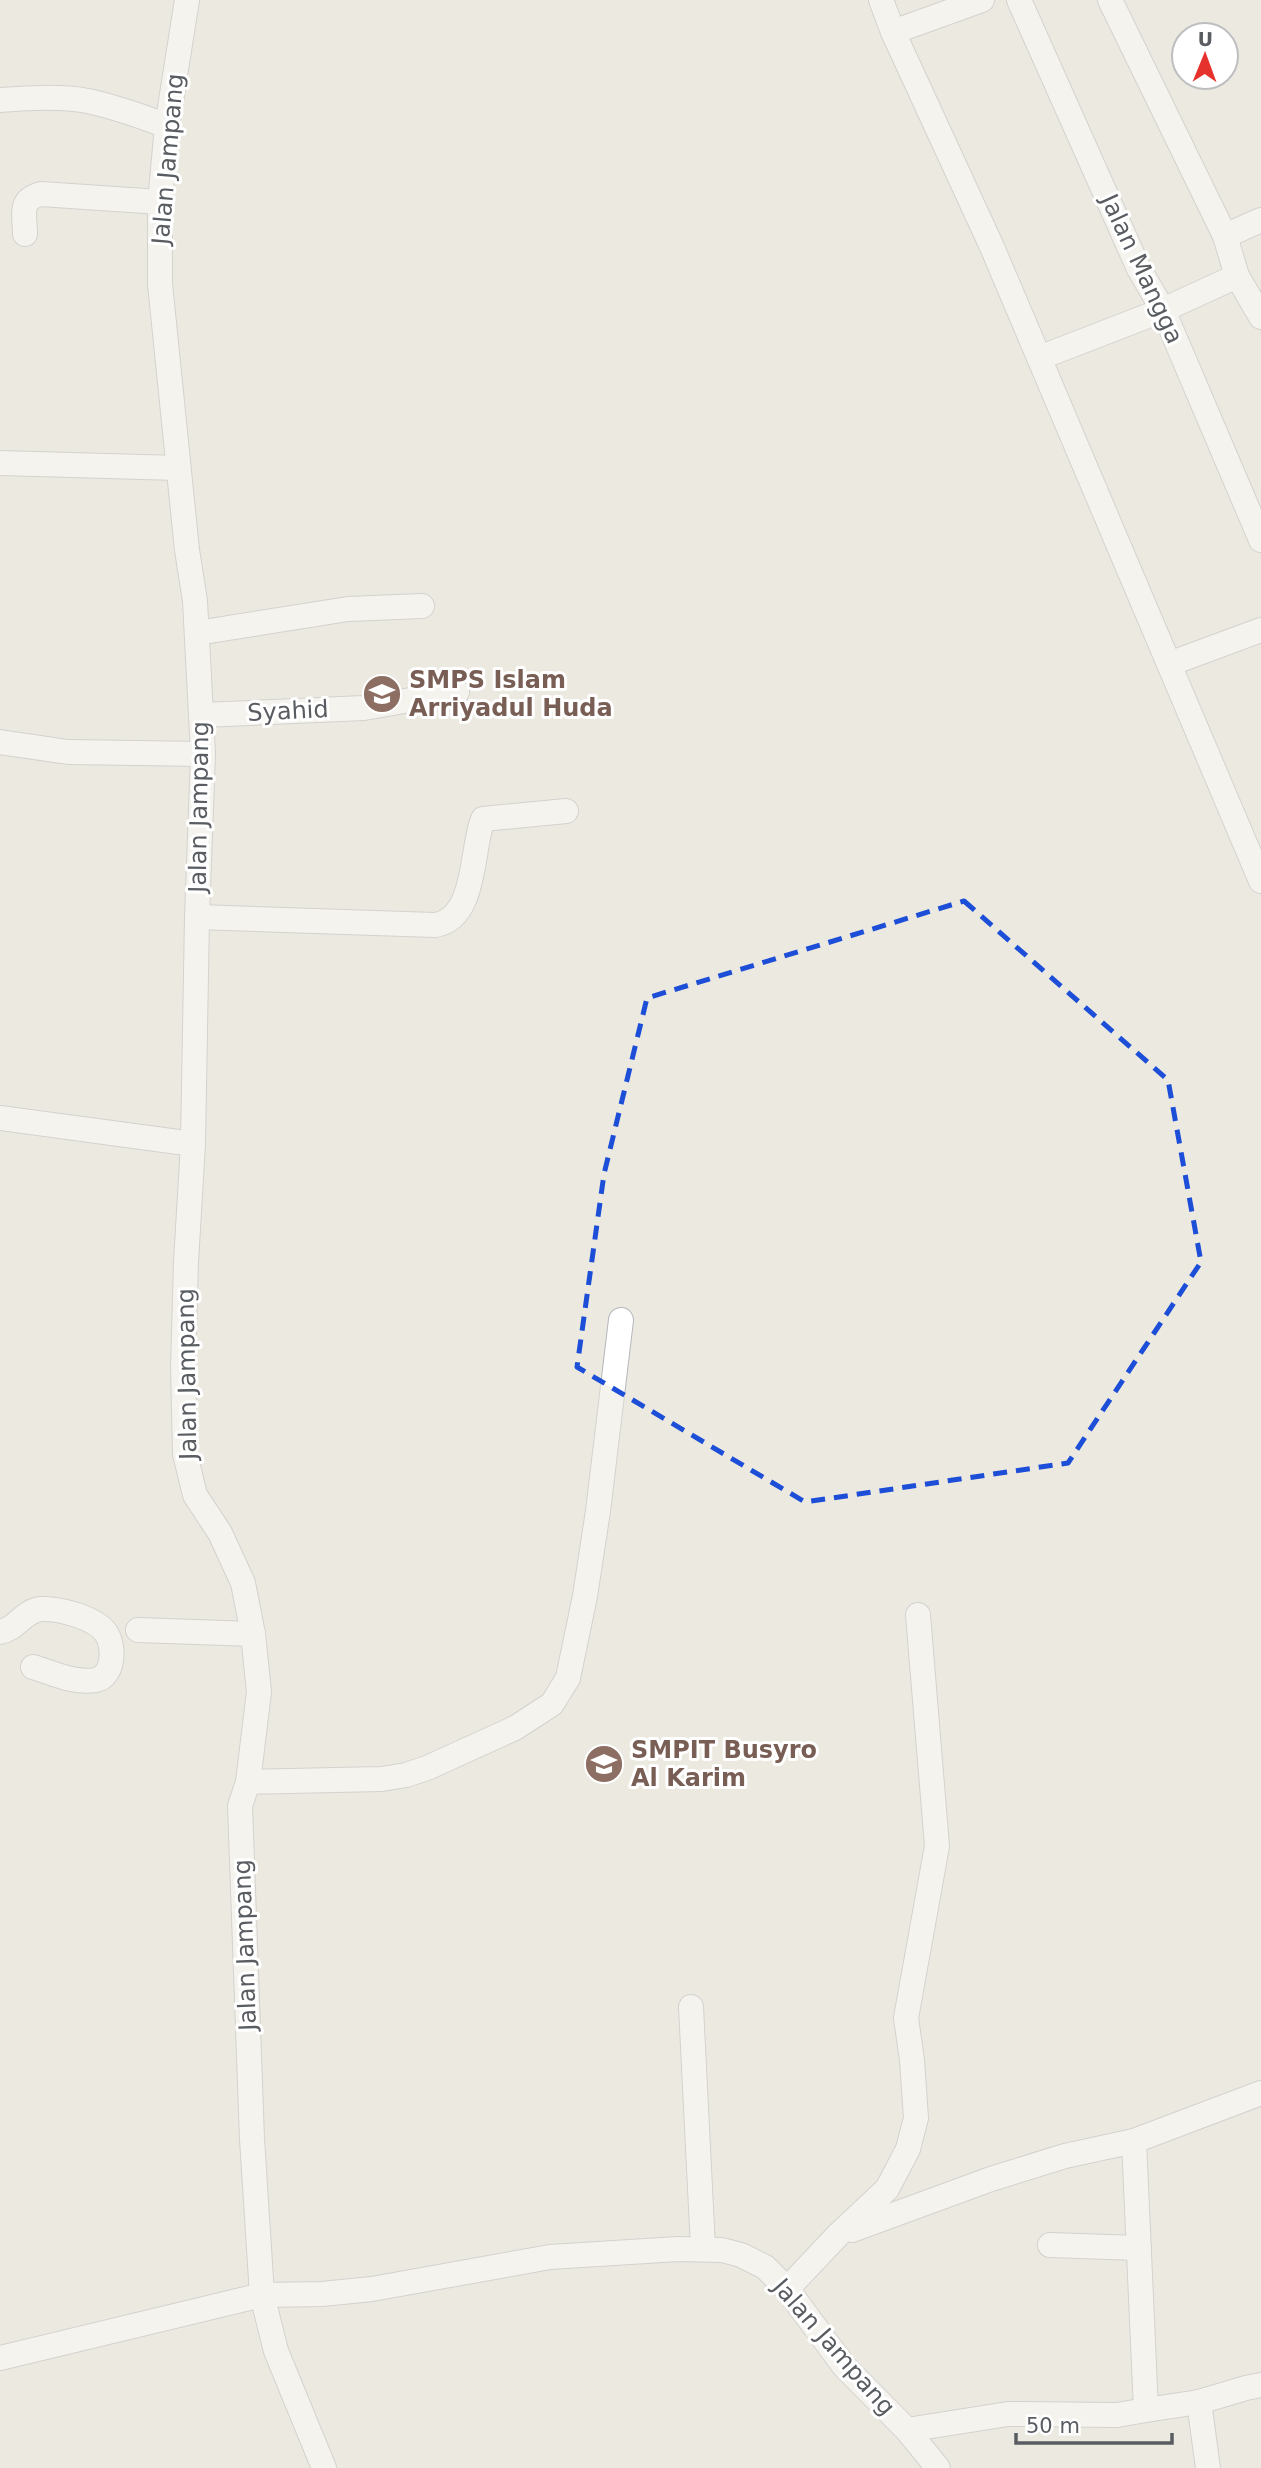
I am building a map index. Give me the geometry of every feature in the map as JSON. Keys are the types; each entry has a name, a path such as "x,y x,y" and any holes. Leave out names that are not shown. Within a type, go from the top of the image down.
{"street":[{"name":"Jalan Jampang","path":"187,0 167,126 160,202 160,284 197,633 203,754 193,1144 183,1367 184,1454 195,1495 220,1533 243,1583 253,1634 259,1692 248,1782 240,1806 262,2295 322,2294 372,2289 550,2257 703,2248 722,2250 765,2267 787,2289 844,2365 907,2430 938,2468"},
{"path":"881,0 893,32 992,247 1261,881"},
{"path":"893,32 982,0"},
{"name":"Jalan Mangga","path":"1019,0 1139,269 1163,310 1261,540"},
{"path":"1110,0 1225,236 1237,276 1261,317"},
{"path":"0,100 34,98 85,101 120,109 167,126"},
{"path":"25,234 24,204 30,197 41,194 160,202"},
{"path":"1225,236 1261,220"},
{"path":"1039,358 1163,310 1237,276"},
{"path":"0,463 178,468"},
{"path":"197,633 348,609 422,606"},
{"path":"1169,664 1261,630"},
{"name":"Syahid","path":"202,715 363,708 457,692"},
{"path":"0,741 68,752 203,754"},
{"path":"197,918 442,925 454,917 467,892 483,818 566,811"},
{"path":"0,1118 193,1144"},
{"path":"248,1782 382,1779 406,1775 515,1728 552,1704 561,1694 568,1678 598,1511 621,1320"},
{"path":"0,1632 9,1631 27,1614 40,1609 75,1614 91,1621 106,1633 111,1663 108,1673 100,1679 71,1679 33,1667"},
{"path":"787,2289 838,2235 887,2189 908,2149 916,2118 906,2018 937,1846 918,1615"},
{"path":"138,1630 253,1634"},
{"path":"691,2007 703,2248"},
{"path":"838,2235 991,2179 1065,2156 1134,2141 1261,2094"},
{"path":"1134,2141 1146,2410"},
{"path":"1050,2245 1139,2248"},
{"path":"0,2358 262,2295 276,2351 324,2468"},
{"path":"907,2430 1008,2413 1117,2415 1199,2402 1261,2385"},
{"path":"1199,2402 1208,2468"}],"highlighted area":[{"path":"964,901 1168,1080 1201,1262 1068,1463 805,1502 577,1367 604,1174 647,998"}],"place":[{"name":"SMPS Islam Arriyadul Huda","path":"382,694"},
{"name":"SMPIT Busyro Al Karim","path":"604,1764"}]}
